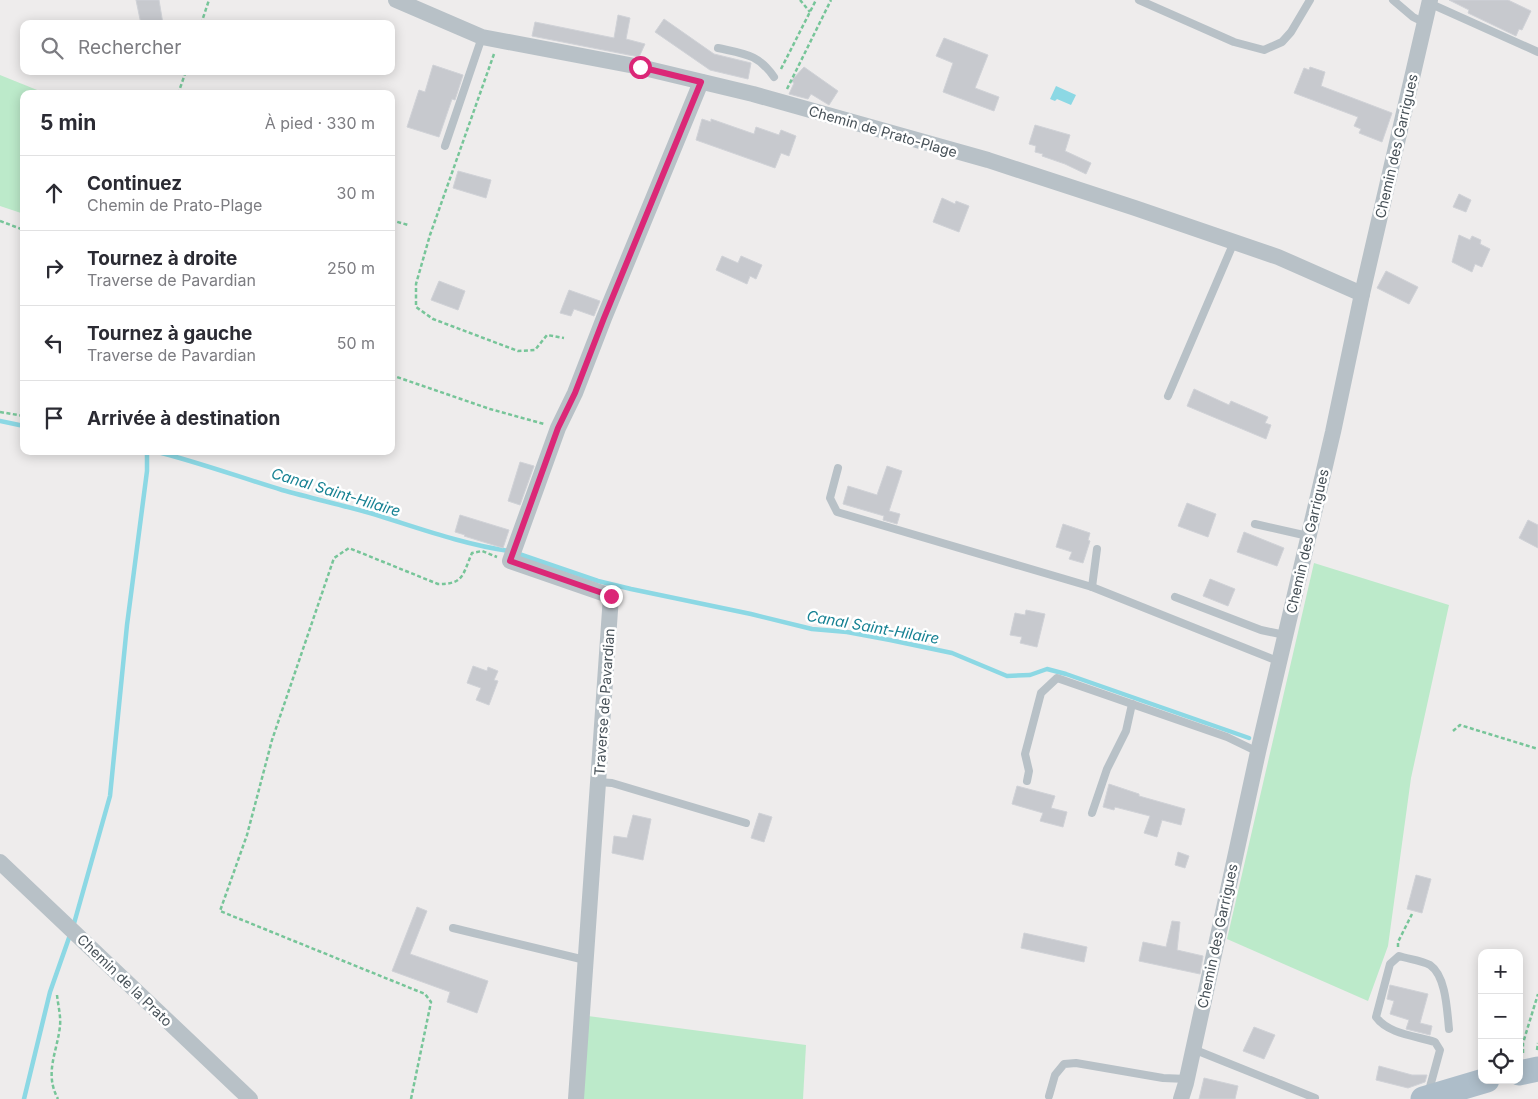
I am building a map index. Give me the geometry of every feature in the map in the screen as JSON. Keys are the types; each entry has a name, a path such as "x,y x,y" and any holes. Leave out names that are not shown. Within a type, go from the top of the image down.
{"main road":[{"path":"1425,1098 1478,1083"}],"street":[{"name":"Chemin de Prato-Plage","path":"405,2 482,37 640,67 783,103 988,160 1234,242 1278,258 1362,294"},
{"name":"Chemin des Garrigues","path":"1181,1099 1187,1087 1193,1049 1258,752 1333,432 1362,294 1430,2"},
{"path":"510,561 558,428 575,393 701,82"},
{"name":"Traverse de Pavardian","path":"510,561 611,596 576,1099"},
{"name":"Chemin de la Prato","path":"0,862 250,1099"}],"lane":[{"path":"1139,0 1234,42 1264,50 1282,42 1291,32 1310,0"},
{"path":"1393,0 1413,17 1425,23"},
{"path":"1430,2 1538,52"},
{"path":"445,146 482,37"},
{"path":"718,48 748,54 765,65 774,77"},
{"path":"1168,396 1234,242"},
{"path":"838,468 830,498 837,512 1092,587 1280,662"},
{"path":"1255,524 1308,536"},
{"path":"1092,587 1096,549"},
{"path":"1175,597 1261,630 1285,635"},
{"path":"1027,781 1029,771 1025,754 1041,692 1057,678 1227,737 1258,752"},
{"path":"1092,813 1107,769 1126,731 1132,704"},
{"path":"598,782 612,783 746,822"},
{"path":"453,928 585,960"},
{"path":"1425,1098 1440,1050 1434,1042 1390,1029 1381,1024 1376,1017 1390,964 1398,956 1428,963 1436,970 1444,991 1449,1028"},
{"path":"1193,1049 1314,1098"},
{"path":"1048,1096 1055,1075 1064,1064 1076,1063 1162,1078 1187,1087"}],"path":[{"path":"202,20 209,0"},
{"path":"800,0 810,12"},
{"path":"774,77 782,67 816,0"},
{"path":"783,103 788,86 831,0"},
{"path":"502,40 491,62 430,235 416,284 416,307 433,319 518,350 535,350 547,334 564,338"},
{"path":"179,90 185,75"},
{"path":"0,221 20,228"},
{"path":"395,221 408,226"},
{"path":"395,376 490,409 558,428"},
{"path":"0,412 20,415"},
{"path":"411,1099 431,1002 425,994 220,911 247,835 272,740 334,558 349,548 438,584 452,584 462,578 472,554 482,551 510,561"},
{"path":"1453,731 1460,725 1538,749"},
{"path":"1398,956 1398,942 1412,914"},
{"path":"1527,1071 1523,1043 1538,994"},
{"path":"57,995 60,1024 52,1067 52,1087 58,1099"}],"green space":[{"path":"0,75 37,90 20,90 20,213 0,206"},
{"path":"1314,563 1449,605 1411,778 1388,946 1368,1001 1227,939"},
{"path":"588,1016 806,1045 803,1099 583,1099"}],"water":[{"path":"1056,86 1076,95 1071,105 1057,99 1055,101 1050,99"}],"building":[{"path":"136,0 159,0 162,20 140,20"},
{"path":"1449,0 1508,0 1531,11 1522,30 1519,29 1516,36 1468,13 1469,10"},
{"path":"618,15 630,18 626,39 645,44 639,57 532,36 535,22 614,38"},
{"path":"664,19 714,54 751,63 748,79 710,70 655,32"},
{"path":"944,38 988,55 975,88 999,97 994,111 943,92 953,63 936,56"},
{"path":"433,65 463,75 455,100 452,99 439,137 407,127 419,90 425,92"},
{"path":"804,67 838,91 829,105 811,94 808,99 789,94 794,83 791,81"},
{"path":"1310,67 1325,72 1321,86 1392,113 1382,142 1359,133 1361,129 1354,126 1358,117 1294,93 1304,68 1309,70"},
{"path":"702,119 711,122 711,119 754,134 756,127 779,135 781,130 796,136 789,156 781,153 775,168 696,140"},
{"path":"1035,125 1070,135 1065,151 1091,163 1086,174 1035,152 1036,146 1029,144"},
{"path":"458,171 491,180 486,198 453,188"},
{"path":"1459,194 1471,200 1466,212 1453,207"},
{"path":"942,198 955,204 956,201 969,206 959,232 933,222"},
{"path":"1459,235 1470,240 1472,236 1481,240 1480,244 1490,249 1482,267 1475,264 1472,272 1452,262"},
{"path":"722,256 738,263 741,256 762,265 756,279 750,276 747,284 716,270"},
{"path":"1386,271 1418,287 1409,304 1377,288"},
{"path":"439,281 465,291 458,310 431,300"},
{"path":"569,290 600,301 594,316 574,309 571,316 560,313"},
{"path":"1194,389 1229,405 1231,401 1268,417 1265,423 1271,425 1266,439 1187,406"},
{"path":"520,462 534,466 520,505 508,501"},
{"path":"887,466 902,471 889,511 900,514 897,524 883,520 884,516 843,504 848,486 877,495"},
{"path":"1187,503 1216,514 1208,537 1178,526"},
{"path":"460,515 509,530 503,548 455,532"},
{"path":"1528,520 1538,525 1538,548 1519,538"},
{"path":"1063,524 1090,533 1088,540 1090,541 1083,563 1069,559 1072,552 1056,547"},
{"path":"1244,532 1284,548 1277,566 1237,552"},
{"path":"1210,579 1235,589 1228,606 1203,596"},
{"path":"1026,610 1045,614 1037,647 1020,643 1022,637 1010,635 1015,613 1025,615"},
{"path":"473,666 487,671 488,667 498,671 494,680 498,681 489,705 476,700 481,688 467,683"},
{"path":"1109,784 1139,794 1139,796 1185,809 1181,825 1162,820 1157,837 1144,833 1150,816 1115,807 1114,810 1103,807"},
{"path":"1017,786 1055,796 1051,808 1067,812 1063,827 1040,821 1043,813 1012,804"},
{"path":"759,813 772,817 764,842 751,838"},
{"path":"633,815 651,819 643,860 612,853 614,836 627,838"},
{"path":"1178,852 1189,856 1185,868 1175,865"},
{"path":"1416,875 1431,879 1422,913 1407,909"},
{"path":"417,907 427,911 410,954 488,981 477,1013 447,1002 450,992 392,971"},
{"path":"1172,921 1180,922 1177,950 1203,956 1200,974 1139,961 1143,942 1166,947"},
{"path":"1024,933 1087,947 1084,962 1021,948"},
{"path":"1390,985 1428,994 1420,1023 1432,1026 1430,1035 1406,1029 1409,1020 1390,1014 1394,1001 1387,999"},
{"path":"1254,1027 1275,1035 1264,1059 1243,1051"},
{"path":"1379,1066 1412,1075 1427,1075 1425,1082 1408,1088 1376,1080"},
{"path":"1204,1078 1238,1086 1235,1099 1199,1099"}],"waterway":[{"name":"Canal Saint-Hilaire","path":"0,421 20,425"},
{"path":"73,927 110,796 127,625 147,471 147,455"},
{"name":"Canal Saint-Hilaire","path":"168,455 282,490 370,513 456,540 509,551"},
{"name":"Canal Saint-Hilaire","path":"516,553 598,581 631,589 812,629 847,632 952,653 1007,676 1030,675 1047,669 1249,738"},
{"path":"24,1099 50,992 70,935"}],"route":[{"path":"611,596 510,561 558,428 575,393 701,82 640,67"}]}
